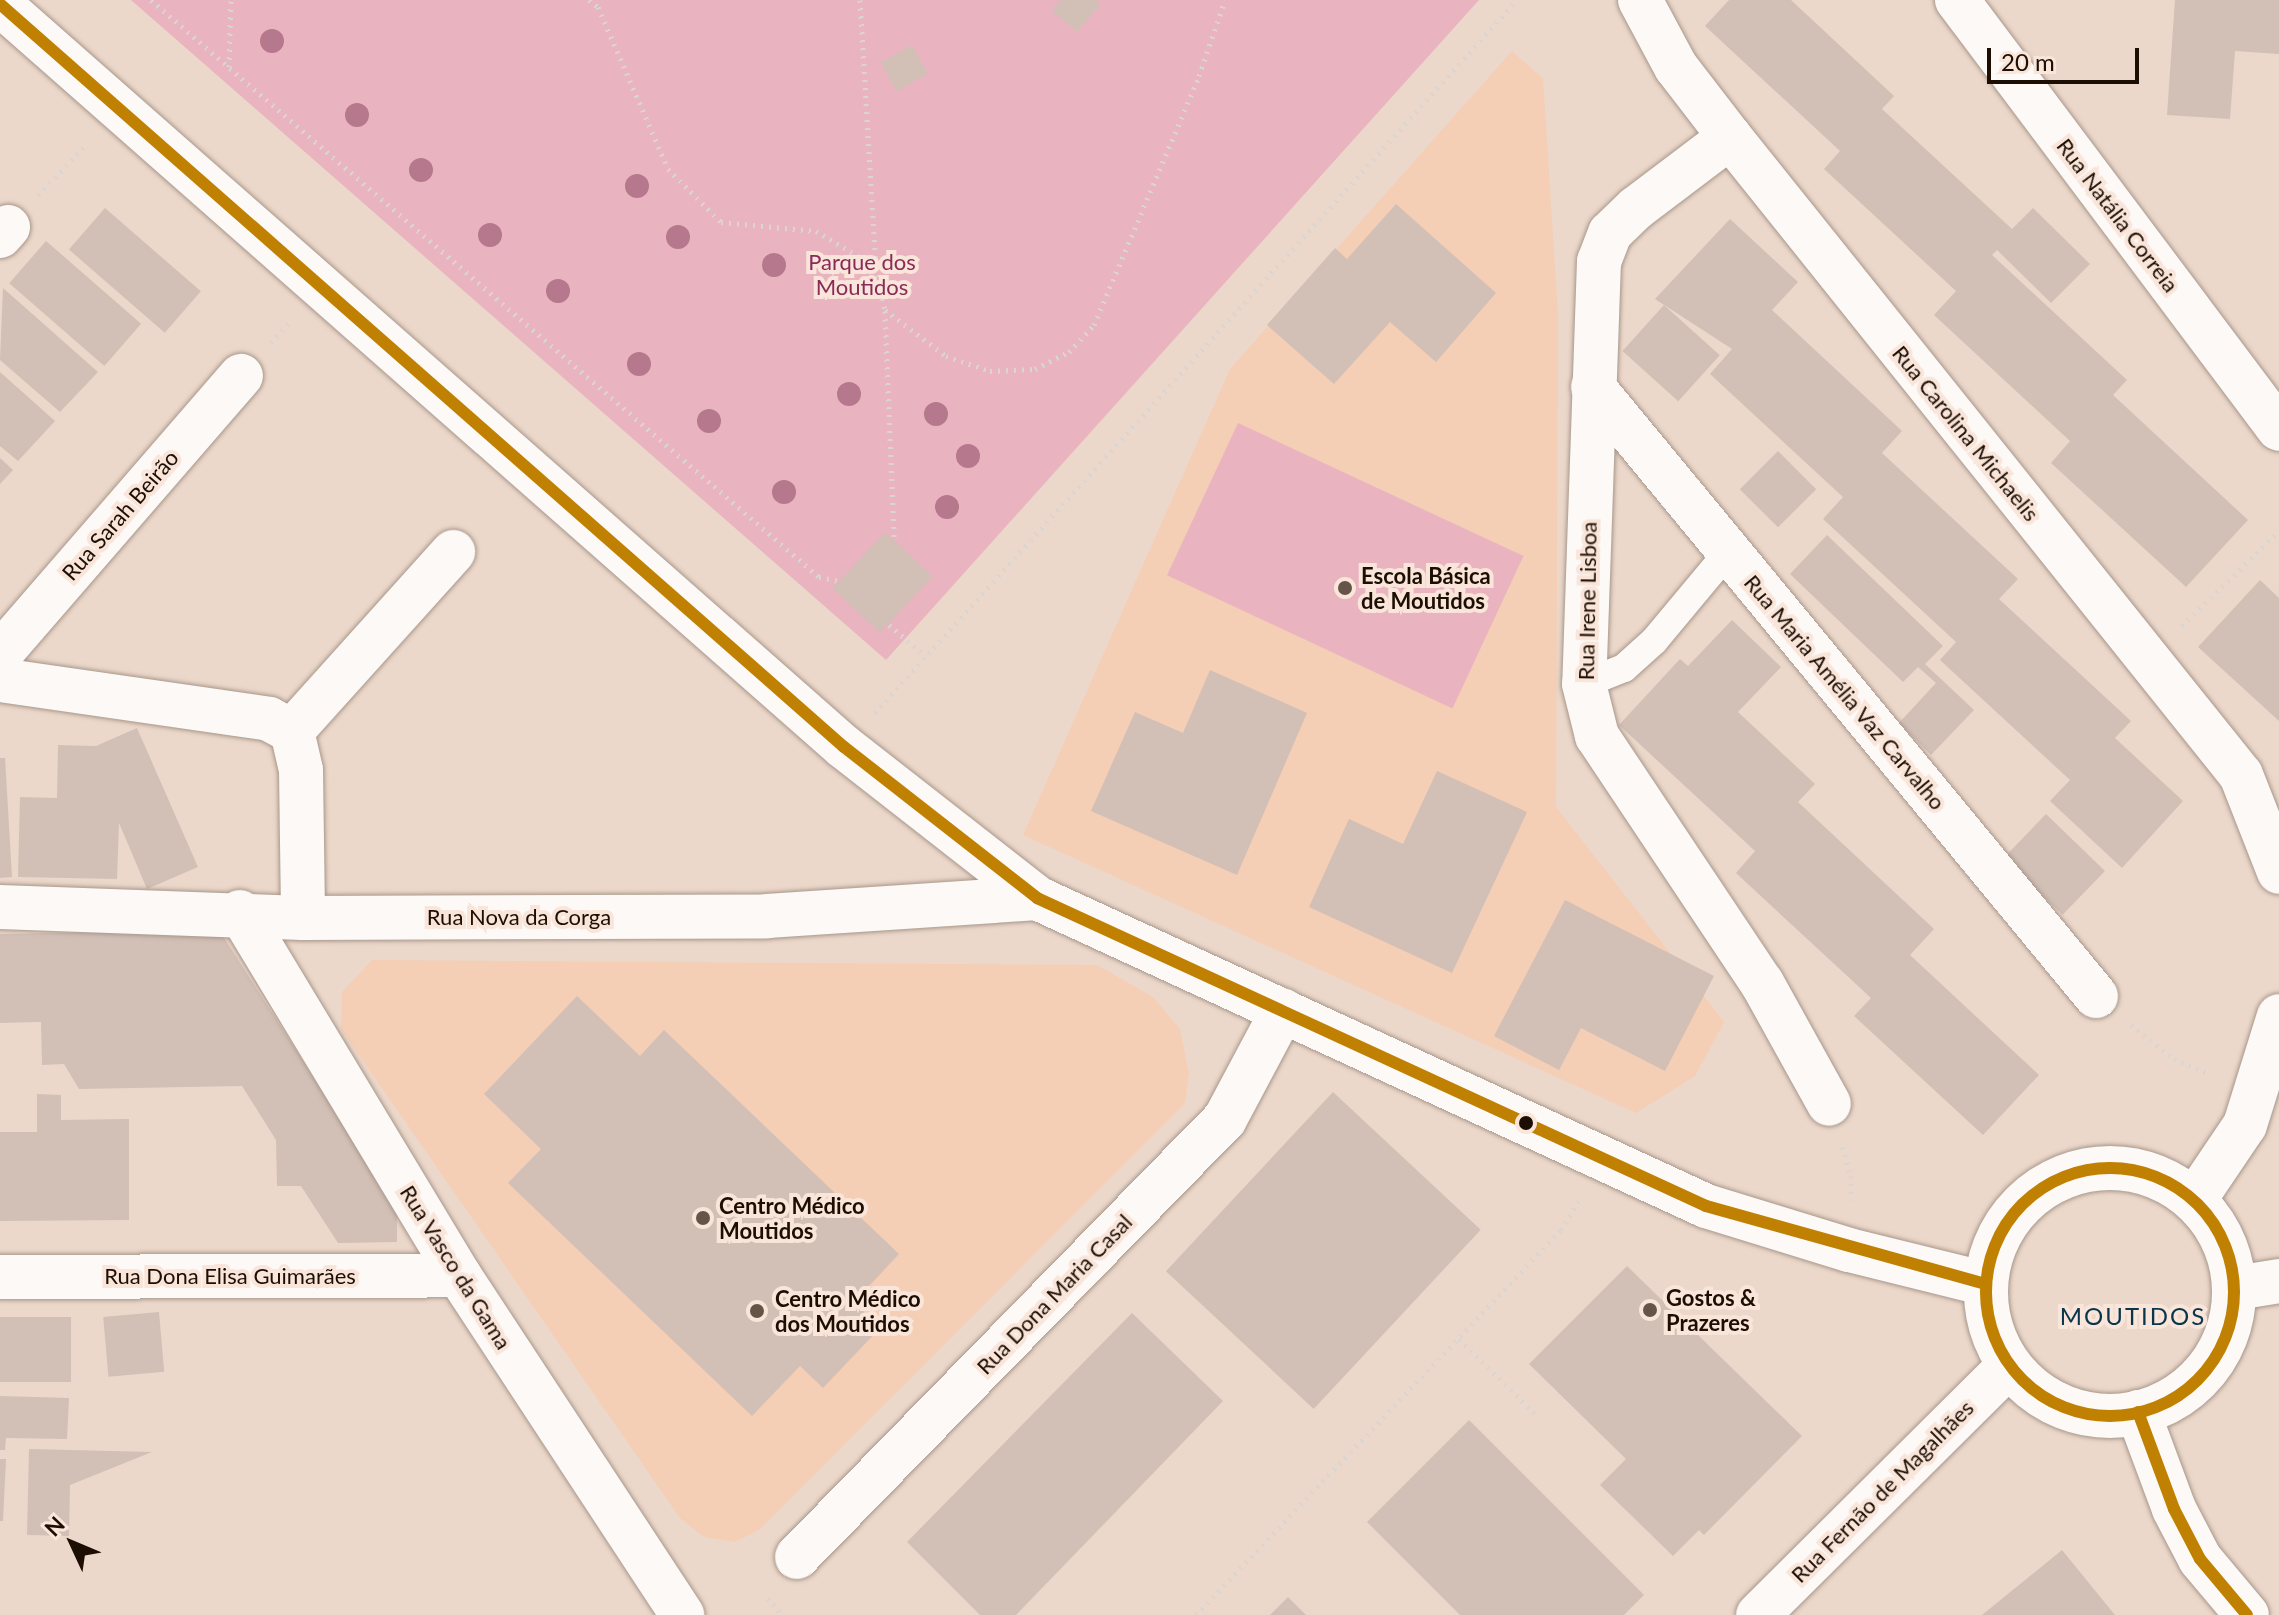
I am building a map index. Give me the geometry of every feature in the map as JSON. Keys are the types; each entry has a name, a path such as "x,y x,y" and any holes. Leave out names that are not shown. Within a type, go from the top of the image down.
{"street":[{"name":"Rua Carolina Michaelis","path":"1640,0 1676,67 1730,137 2241,775 2279,872"},
{"name":"Rua Natália Correia","path":"1957,0 2279,429"},
{"path":"0,4 844,747 1037,898 1706,1206 1849,1250 1982,1283"},
{"name":"Rua Irene Lisboa","path":"1730,137 1610,233 1599,261 1584,684 1597,736 1762,983 1829,1104"},
{"name":"Rua Sarah Beirão","path":"0,654 241,376"},
{"name":"Rua Maria Amélia Vaz Carvalho","path":"1593,387 2096,996"},
{"path":"292,731 453,552"},
{"path":"0,680 269,719 292,731 301,770 303,918"},
{"name":"Rua Nova da Corga","path":"0,907 240,912 303,918 767,916 1037,898"},
{"name":"Rua Vasco da Gama","path":"240,912 459,1275 682,1615"},
{"name":"Rua Dona Maria Casal","path":"797,1557 1225,1119 1283,1010"},
{"path":"2195,1199 2245,1125 2258,1093 2279,1016"},
{"path":"2122,1168 2161,1177 2195,1199 2217,1224 2231,1255 2236,1288 2232,1322 2212,1362 2170,1400 2138,1412 2106,1414 2075,1408 2039,1395 2007,1368 1985,1318 1982,1283 1996,1247 2017,1215 2046,1188 2082,1172 2122,1168"},
{"name":"Rua Dona Elisa Guimarães","path":"0,1277 459,1275"},
{"path":"2236,1288 2279,1281"},
{"name":"Rua Fernão de Magalhães","path":"1758,1615 2007,1368"},
{"path":"2138,1412 2174,1509 2200,1559 2247,1615"}],"lane":[{"path":"1584,684 1624,668 1644,650 1729,551"}],"path":[{"path":"151,0 819,577 840,581"},
{"path":"229,68 231,0"},
{"path":"589,0 598,7 668,169 721,222 816,231 876,267"},
{"path":"860,0 876,267 885,310 894,540"},
{"path":"885,310 946,356 990,371 1035,369 1069,352 1094,325 1199,76 1225,0"},
{"path":"844,747 1517,0"},
{"path":"4,232 120,109"},
{"path":"241,376 321,286"},
{"path":"2147,660 2279,531"},
{"path":"889,625 926,656"},
{"path":"2096,996 2174,1059 2258,1093"},
{"path":"1829,1104 1851,1176 1849,1250"},
{"path":"1196,1615 1561,1230 1600,1158"},
{"path":"1459,1339 1536,1415"}],"shaded area":[{"name":"Escola Básica de Moutidos","path":"1512,51 1543,79 1558,314 1556,807 1724,1022 1695,1076 1636,1113 1023,835 1230,369"},
{"name":"Centro Médico dos Moutidos","path":"372,960 1097,965 1153,997 1180,1029 1189,1074 1185,1103 759,1530 735,1542 704,1537 680,1518 341,1029 342,992"}],"green space":[{"name":"Parque dos Moutidos","path":"131,0 1479,0 886,660"},
{"path":"1238,423 1523,556 1452,708 1167,575"}],"building":[{"path":"1061,0 1096,0 1101,4 1077,32 1052,11"},
{"path":"1729,0 1791,0 1894,96 1882,109 2012,229 2033,208 2090,264 2051,303 1997,250 1992,255 2127,380 2113,395 2248,520 2186,587 2051,463 2070,441 1934,315 1956,291 1824,169 1840,151 1705,26"},
{"path":"2175,0 2279,0 2279,54 2235,51 2230,119 2167,115"},
{"path":"912,45 928,74 897,91 881,62"},
{"path":"1396,204 1496,293 1436,362 1390,322 1334,384 1267,325 1335,248 1347,259"},
{"path":"105,208 201,291 165,333 69,250"},
{"path":"1730,219 1798,282 1772,310 1902,431 1882,453 2018,579 1999,599 2131,721 2115,738 2183,801 2122,868 2050,801 2070,780 1940,660 1956,642 1823,519 1843,497 1710,374 1732,349 1655,299"},
{"path":"46,241 141,324 104,366 9,283"},
{"path":"3,288 98,372 60,412 0,360"},
{"path":"1664,305 1720,355 1678,401 1623,351"},
{"path":"0,372 55,421 18,461 0,446"},
{"path":"1778,451 1816,489 1778,527 1740,489"},
{"path":"0,458 13,470 0,484"},
{"path":"885,532 933,576 880,633 832,588"},
{"path":"1827,535 1943,646 1925,664 1974,710 1931,755 1899,723 1936,683 1918,667 1903,682 1790,574"},
{"path":"2260,580 2279,598 2279,721 2198,647"},
{"path":"1732,620 1781,667 1738,712 1815,784 1798,802 1934,929 1910,955 2039,1075 1983,1135 1854,1016 1871,998 1736,873 1755,851 1619,725 1680,659 1688,666"},
{"path":"1210,670 1307,713 1237,875 1091,811 1135,712 1183,733"},
{"path":"137,728 198,867 147,889 119,823 117,879 18,877 20,797 57,798 58,745 96,746"},
{"path":"0,758 5,758 12,877 0,878"},
{"path":"1437,771 1527,812 1452,973 1309,907 1349,819 1403,844"},
{"path":"2046,814 2105,871 2063,915 2004,858"},
{"path":"1565,900 1714,976 1665,1071 1581,1028 1559,1070 1494,1036"},
{"path":"219,930 397,1208 397,1242 338,1243 301,1186 277,1186 276,1140 242,1086 79,1089 64,1064 42,1065 41,1022 0,1023 0,934"},
{"name":"Centro Médico Moutidos","path":"577,996 640,1056 664,1030 899,1254 854,1302 880,1328 823,1388 800,1366 752,1416 508,1183 541,1149 484,1094"},
{"path":"1333,1092 1481,1230 1314,1409 1166,1271"},
{"path":"37,1094 61,1095 61,1120 129,1119 129,1220 0,1221 0,1132 37,1132"},
{"path":"1627,1266 1802,1436 1704,1535 1699,1530 1673,1556 1600,1485 1626,1459 1529,1364"},
{"path":"159,1312 164,1372 108,1377 103,1317"},
{"path":"1132,1313 1223,1401 1016,1615 980,1615 907,1542"},
{"path":"0,1317 71,1317 71,1382 0,1382"},
{"path":"0,1396 69,1398 67,1439 6,1438 5,1450 0,1450"},
{"path":"1469,1420 1644,1595 1624,1615 1460,1615 1367,1522"},
{"path":"29,1449 152,1452 70,1485 69,1536 27,1535"},
{"path":"0,1459 6,1459 3,1521 0,1521"},
{"path":"2062,1550 2115,1615 1982,1615"},
{"path":"1288,1597 1306,1615 1270,1615"}],"transit line":[{"path":"0,4 844,747 1037,898 1706,1206 1982,1283"},
{"path":"2110,1168 2157,1178 2179,1189 2198,1204 2213,1223 2224,1245 2234,1292 2224,1339 2213,1361 2198,1380 2179,1395 2157,1406 2110,1416 2063,1406 2041,1395 2022,1380 2007,1361 1996,1339 1986,1292 1996,1245 2007,1223 2022,1204 2041,1189 2063,1178 2110,1168"},
{"path":"2138,1412 2174,1509 2200,1559 2247,1615"}],"place":[{"name":"Escola Básica de Moutidos","path":"1345,588"},
{"name":"Centro Médico Moutidos","path":"703,1218"},
{"name":"Gostos & Prazeres","path":"1650,1310"},
{"name":"Centro Médico dos Moutidos","path":"757,1311"}],"district":[{"name":"MOUTIDOS","path":"2133,1316"}]}
